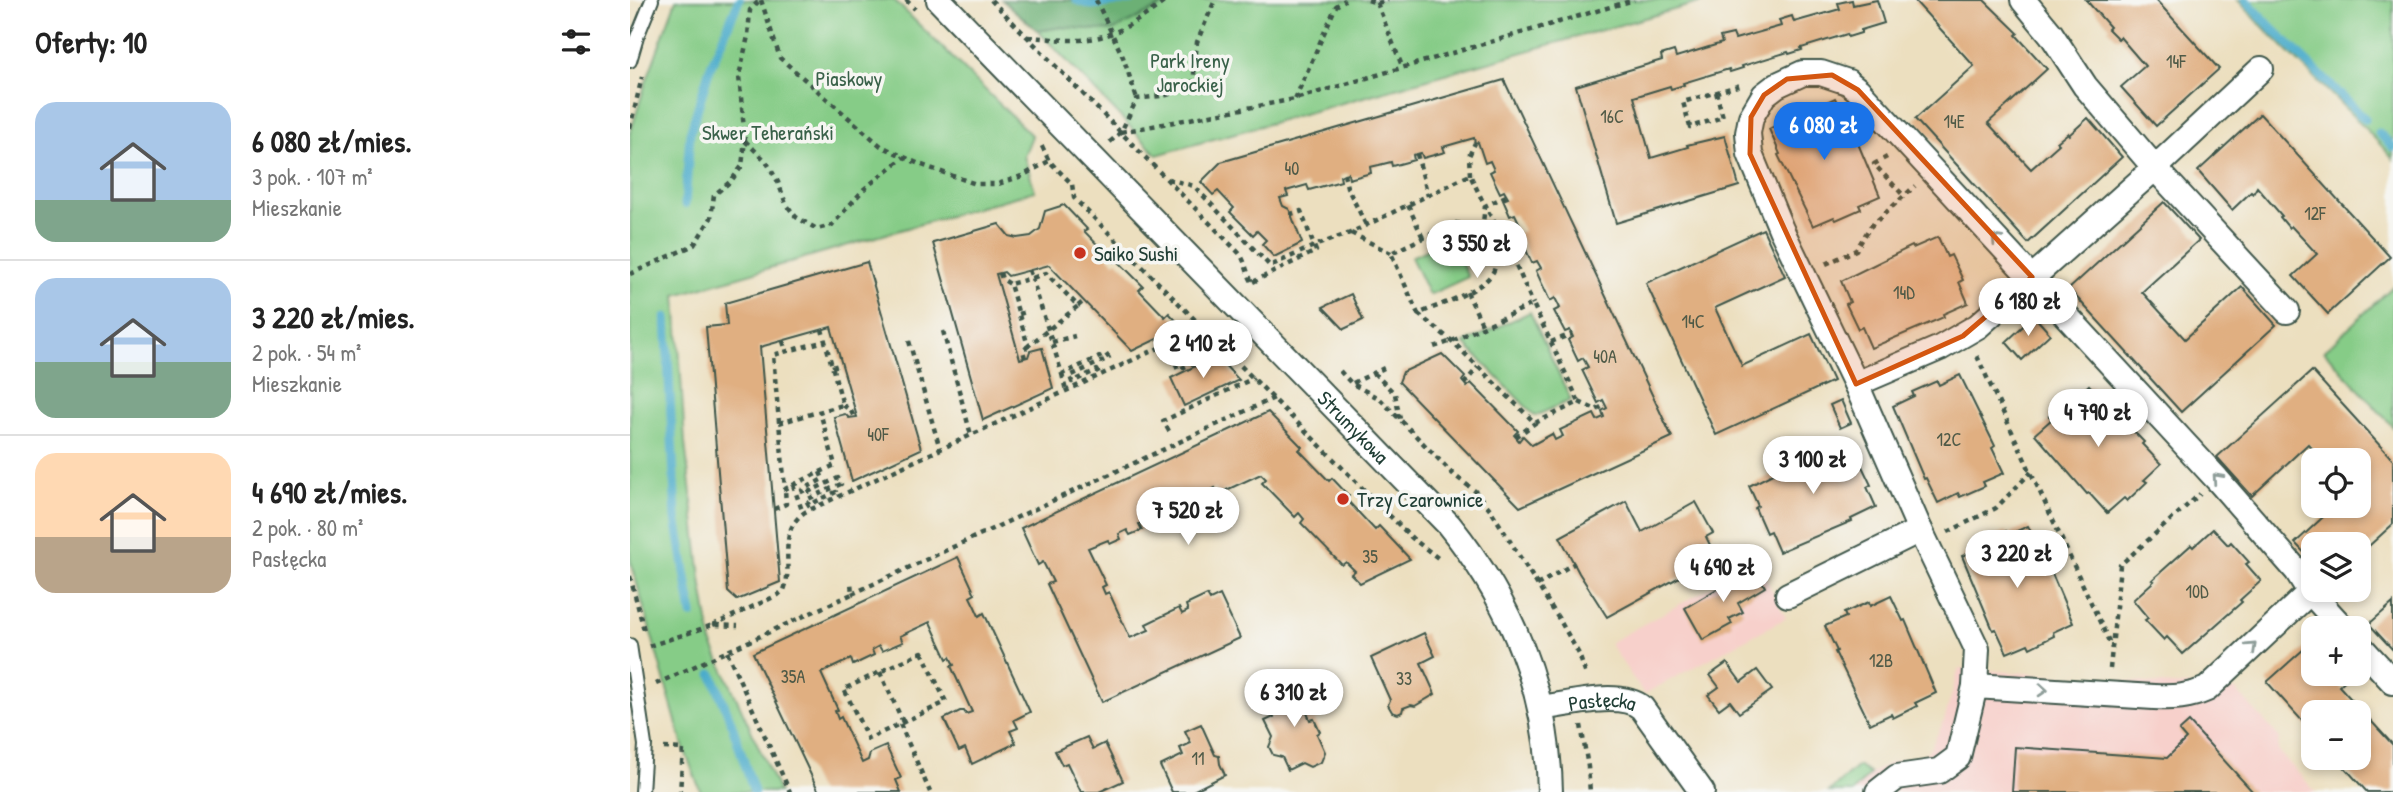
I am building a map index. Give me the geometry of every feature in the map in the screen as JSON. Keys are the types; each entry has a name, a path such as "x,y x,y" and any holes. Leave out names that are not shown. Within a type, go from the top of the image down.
{"street":[{"name":"Strumykowa","path":"939,0 1449,525 1478,563 1512,623 1528,662 1542,708 1550,792"},
{"path":"2023,0 2051,34 2085,86 2155,168 2287,312"},
{"path":"1856,384 1967,334 2155,168 2261,69"},
{"path":"1878,792 1897,777 1938,771 1958,757 1975,686 1978,649 1781,229 1751,155 1748,133 1751,117 1764,95 1787,79 1803,73 1821,73 1848,82 1858,90 2217,479 2301,577"},
{"path":"1788,595 1924,537"},
{"path":"1975,686 2179,698 2207,689 2301,600"},
{"path":"2319,602 2332,616"},
{"path":"2371,658 2393,682"},
{"name":"Pasłęcka","path":"1542,708 1622,699 1638,705 1702,792"}],"lane":[{"path":"630,61 652,0"},
{"path":"630,645 645,745 642,792"}],"path":[{"path":"630,274 694,245 711,218 714,195 731,181 742,166 745,140 739,76 748,36 750,10 760,0 780,58 881,146 976,184 998,184 1022,176 1049,161 1072,184 1074,198 1412,538 1444,563"},
{"path":"991,0 1244,258 1248,275 1254,284 1316,251 1301,211 1291,214"},
{"path":"1027,37 1087,40 1111,34 1134,24 1167,0"},
{"path":"1136,99 1167,95 1193,85 1197,42 1215,0"},
{"path":"1295,99 1336,6 1345,0"},
{"path":"1368,0 1377,3 1388,0"},
{"path":"1121,132 1295,99 1633,0"},
{"path":"1096,1 1124,57 1136,99 1121,132"},
{"path":"1377,3 1402,66"},
{"path":"1716,92 1723,117 1690,127 1683,102 1716,92"},
{"path":"745,140 766,161 791,211 817,229 832,225 864,189 904,157"},
{"path":"1475,143 1469,156 1471,175 1506,242 1579,402 1596,410 1605,405"},
{"path":"1417,155 1428,196"},
{"path":"1804,276 1856,250 1870,227 1932,170"},
{"path":"1344,174 1347,187 1366,225"},
{"path":"1166,178 1194,186 1270,266 1350,233 1471,175"},
{"path":"1485,206 1506,196"},
{"path":"1408,205 1423,238"},
{"path":"1482,231 1485,206"},
{"path":"1391,253 1455,223 1471,225 1482,231 1492,243 1496,260 1493,274 1482,285 1418,314"},
{"path":"1350,233 1391,253 1418,314 1452,341 1535,423"},
{"path":"1492,243 1506,242"},
{"path":"1029,270 1066,391"},
{"path":"999,273 1002,279 1010,284 1028,346"},
{"path":"1010,284 1046,273 1078,306"},
{"path":"1467,292 1483,326"},
{"path":"1025,358 1023,351 1028,346 1049,332 1084,301"},
{"path":"1434,347 1533,304"},
{"path":"1019,314 1026,312"},
{"path":"653,644 713,625 779,595 784,590 789,538 794,524 803,513 1204,327"},
{"path":"822,330 843,405 854,417"},
{"path":"943,331 971,435"},
{"path":"1551,342 1572,334"},
{"path":"1967,334 2112,648"},
{"path":"1052,342 1069,340 1075,336"},
{"path":"783,341 786,351"},
{"path":"774,509 786,504 773,355 825,341"},
{"path":"909,341 940,449"},
{"path":"1172,355 1178,370 1224,348"},
{"path":"1062,374 1106,354 1109,358 1070,376 1072,382 1097,370 1100,375"},
{"path":"832,367 842,364"},
{"path":"1384,368 1352,383 1380,399 1482,500 1578,654 1587,682 1587,701 1581,732 1590,792"},
{"path":"1464,384 1478,368"},
{"path":"1374,373 1395,394 1401,420"},
{"path":"1170,431 1163,421 1254,378"},
{"path":"656,684 1274,398"},
{"path":"1516,437 1535,423 1579,402"},
{"path":"779,423 843,405"},
{"path":"785,489 835,465 820,412"},
{"path":"820,472 823,479 802,490 804,494 838,478 841,484 806,500 808,505 836,492 838,496"},
{"path":"1924,537 1996,508 2031,472"},
{"path":"2108,694 2120,565 2217,479"},
{"path":"793,485 803,513"},
{"path":"1537,585 1575,563"},
{"path":"851,582 852,594"},
{"path":"713,625 738,626"},
{"path":"727,652 790,792"},
{"path":"922,652 946,702 902,723 868,739 844,689 922,652"},
{"path":"880,672 930,792"}],"highlighted area":[{"path":"1832,75 1858,90 2032,277 1963,336 1856,384 1750,154 1751,117 1764,95 1787,79"}],"shaded area":[{"path":"1757,562 1786,618 1644,694 1609,643"},
{"path":"1959,668 2236,690 2279,737 2278,751 2316,792 1853,792 1870,774 1892,762 1923,756 1931,747 1944,721"}],"green space":[{"name":"Skwer Teherański","path":"676,0 894,0 1032,136 1024,156 1035,191 676,295 685,443 702,586 712,644 779,792 701,792 683,746 630,559 630,134"},
{"path":"1002,0 1174,0 1112,31 1062,27 1038,31"},
{"name":"Park Ireny Jarockiej","path":"1174,0 1709,0 1157,155 1038,31 1062,27 1112,31"},
{"path":"2238,0 2393,0 2393,159 2355,118"},
{"path":"1450,239 1468,277 1429,295 1411,257"},
{"path":"2393,286 2393,427 2324,351"},
{"path":"1530,312 1571,400 1535,416 1464,343"},
{"path":"1858,766 1870,774 1853,792 1829,792"}],"building":[{"path":"1852,0 1853,5 1877,0 1884,23 1861,30 1861,33 1848,37 1847,34 1730,72 1729,69 1671,89 1670,86 1634,97 1651,158 1688,147 1687,145 1725,136 1739,186 1616,223 1576,86 1662,60 1661,55 1674,51 1676,57 1722,43 1720,37 1733,34 1735,39 1781,26 1779,20 1792,16 1794,22 1840,9 1838,3"},
{"path":"1914,0 1984,0 2018,33 2016,35 2047,69 1988,123 2031,169 2059,144 2057,142 2088,118 2122,157 2028,243 1915,119 1974,66"},
{"path":"2086,0 2156,0 2219,69 2156,126 2121,87 2145,66 2120,37 2118,39 2108,29 2110,27"},
{"path":"1504,80 1672,437 1520,507 1399,382 1403,372 1442,354 1465,377 1462,381 1467,387 1471,383 1518,431 1514,435 1519,441 1523,436 1532,445 1552,434 1555,440 1563,436 1560,430 1594,414 1597,420 1604,417 1602,411 1607,408 1603,400 1598,403 1582,370 1588,367 1583,358 1578,361 1568,340 1573,337 1570,330 1565,332 1554,311 1560,308 1555,298 1550,301 1536,271 1541,268 1537,261 1532,263 1518,233 1523,231 1515,214 1510,216 1503,200 1508,198 1504,191 1500,193 1490,172 1494,170 1490,161 1485,163 1478,142 1475,143 1474,138 1443,147 1445,152 1423,158 1421,153 1413,155 1414,160 1392,166 1391,162 1370,167 1371,173 1349,179 1348,173 1340,176 1341,181 1309,190 1307,185 1286,191 1288,196 1280,198 1283,206 1289,209 1302,243 1274,257 1262,244 1266,240 1257,231 1253,235 1230,212 1234,208 1218,191 1213,195 1201,182 1221,162"},
{"path":"1835,98 1846,123 1849,122 1880,196 1859,205 1861,209 1813,226 1778,155 1780,154 1769,129 1789,119 1787,116 1812,104 1814,108"},
{"path":"2260,114 2390,257 2328,314 2293,276 2317,254 2291,226 2289,228 2257,187 2253,194 2251,192 2232,210 2198,171"},
{"path":"2164,202 2199,240 2142,292 2185,339 2242,287 2276,325 2181,412 2069,289"},
{"path":"1064,205 1087,229 1084,231 1114,262 1117,260 1143,286 1139,290 1165,317 1169,313 1182,327 1132,351 1049,265 1008,276 1004,272 996,274 1020,359 1028,357 1030,351 1042,348 1053,388 983,420 933,243 999,224 1009,236 1031,236 1040,229 1045,211"},
{"path":"1763,229 1785,276 1715,308 1742,366 1811,334 1833,381 1716,435 1646,283"},
{"path":"1938,237 1947,257 1951,255 1963,280 1959,282 1968,303 1943,314 1944,317 1871,348 1862,327 1858,329 1846,304 1850,302 1841,281 1912,246 1913,248"},
{"path":"867,262 921,449 852,481 834,417 845,414 849,418 857,417 831,327 760,347 780,582 737,600 728,592 706,327 727,325 725,303"},
{"path":"1351,294 1363,320 1344,329 1323,307"},
{"path":"2034,316 2050,334 2022,360 2006,342"},
{"path":"1216,356 1239,380 1184,406 1171,378"},
{"path":"2312,371 2393,460 2393,524 2371,544 2371,532 2307,532 2322,518 2371,518 2371,448 2312,448 2308,444 2252,496 2217,457"},
{"path":"1960,375 1995,446 1992,448 2004,473 1983,482 1985,486 1960,497 1958,493 1938,503 1926,478 1924,479 1893,406 1914,396 1912,392 1937,381 1939,385"},
{"path":"2089,385 2144,442 2142,444 2161,464 2127,501 2124,498 2107,513 2035,434 2052,419 2049,416 2069,398 2072,401"},
{"path":"1841,400 1851,423 1840,428 1830,405"},
{"path":"1268,412 1302,447 1299,450 1329,481 1332,478 1349,496 1346,499 1375,530 1379,526 1410,559 1360,583 1351,574 1355,571 1346,562 1342,565 1301,523 1304,519 1299,513 1295,517 1262,483 1266,479 1261,474 1218,494 1215,488 1208,492 1211,497 1199,503 1196,498 1188,502 1190,507 1149,526 1146,521 1139,524 1142,530 1130,535 1127,530 1119,534 1121,539 1110,544 1108,540 1088,548 1106,585 1102,587 1105,594 1109,592 1130,638 1149,630 1146,624 1179,608 1182,614 1188,611 1186,605 1207,595 1210,600 1220,595 1240,638 1102,702 1047,584 1053,582 1043,562 1038,565 1021,528"},
{"path":"1846,441 1871,485 1867,487 1876,507 1851,519 1852,521 1779,552 1770,531 1766,533 1749,486 1820,450 1821,453"},
{"path":"1626,501 1642,532 1696,502 1713,533 1706,537 1716,557 1607,617 1560,537"},
{"path":"2028,526 2040,551 2042,550 2073,623 2053,632 2054,636 2030,648 2028,644 2007,653 1996,629 1993,630 1962,556 1983,547 1981,543 2006,531 2008,535"},
{"path":"2213,529 2228,545 2231,542 2261,581 2240,600 2242,602 2183,654 2167,637 2164,640 2145,620 2148,618 2133,600 2191,545 2193,547"},
{"path":"2301,537 2301,549 2295,543"},
{"path":"958,557 975,594 970,597 979,616 984,613 1030,712 1014,720 1018,728 1010,731 1016,743 972,764 965,748 959,751 944,719 960,711 966,714 972,712 951,666 954,665 950,657 947,659 930,622 900,636 903,642 882,651 879,646 872,650 874,655 853,665 851,659 821,673 838,710 835,711 838,719 841,717 862,763 868,760 870,753 886,746 901,778 896,780 901,792 819,792 753,653"},
{"path":"1754,567 1765,587 1738,603 1743,612 1729,619 1732,624 1703,640 1685,608"},
{"path":"1891,596 1903,621 1905,620 1936,693 1893,718 1891,714 1870,724 1825,626 1846,617 1844,613 1869,602 1870,606"},
{"path":"2393,603 2393,650 2371,626 2371,622"},
{"path":"1424,633 1435,656 1421,663 1435,694 1415,706 1403,708 1398,714 1392,712 1388,705 1390,700 1371,658"},
{"path":"2301,652 2301,686 2339,686 2352,700 2301,700 2301,720 2267,682"},
{"path":"1727,663 1741,682 1757,670 1772,690 1739,713 1730,701 1719,709 1708,695 1719,687 1710,675"},
{"path":"1297,679 1309,704 1304,706 1310,720 1314,719 1320,732 1317,734 1325,752 1321,762 1310,767 1302,763 1288,770 1282,757 1273,755 1269,747 1273,737 1265,721 1274,717 1276,705 1280,703 1274,690"},
{"path":"2371,721 2393,745 2393,792 2367,792 2347,770 2371,770"},
{"path":"2189,722 2253,792 2012,792 2015,747 2167,758 2186,739 2179,731"},
{"path":"1201,724 1215,755 1219,756 1225,775 1191,792 1172,792 1160,766 1183,755 1180,748 1191,743 1185,731"},
{"path":"1087,737 1093,749 1105,743 1123,781 1099,792 1081,792 1067,763 1062,765 1055,751"}],"waterway":[{"path":"685,204 690,133 710,68 739,0"},
{"path":"1076,0 1091,5 1132,0"},
{"path":"2246,0 2365,119"},
{"path":"2379,133 2393,147"},
{"path":"666,317 676,518 692,614"},
{"path":"712,674 754,792"}],"place":[{"name":"Saiko Sushi","path":"1080,253"},
{"name":"Trzy Czarownice","path":"1343,499"}],"park label":[{"name":"Piaskowy","path":"849,78"}]}
